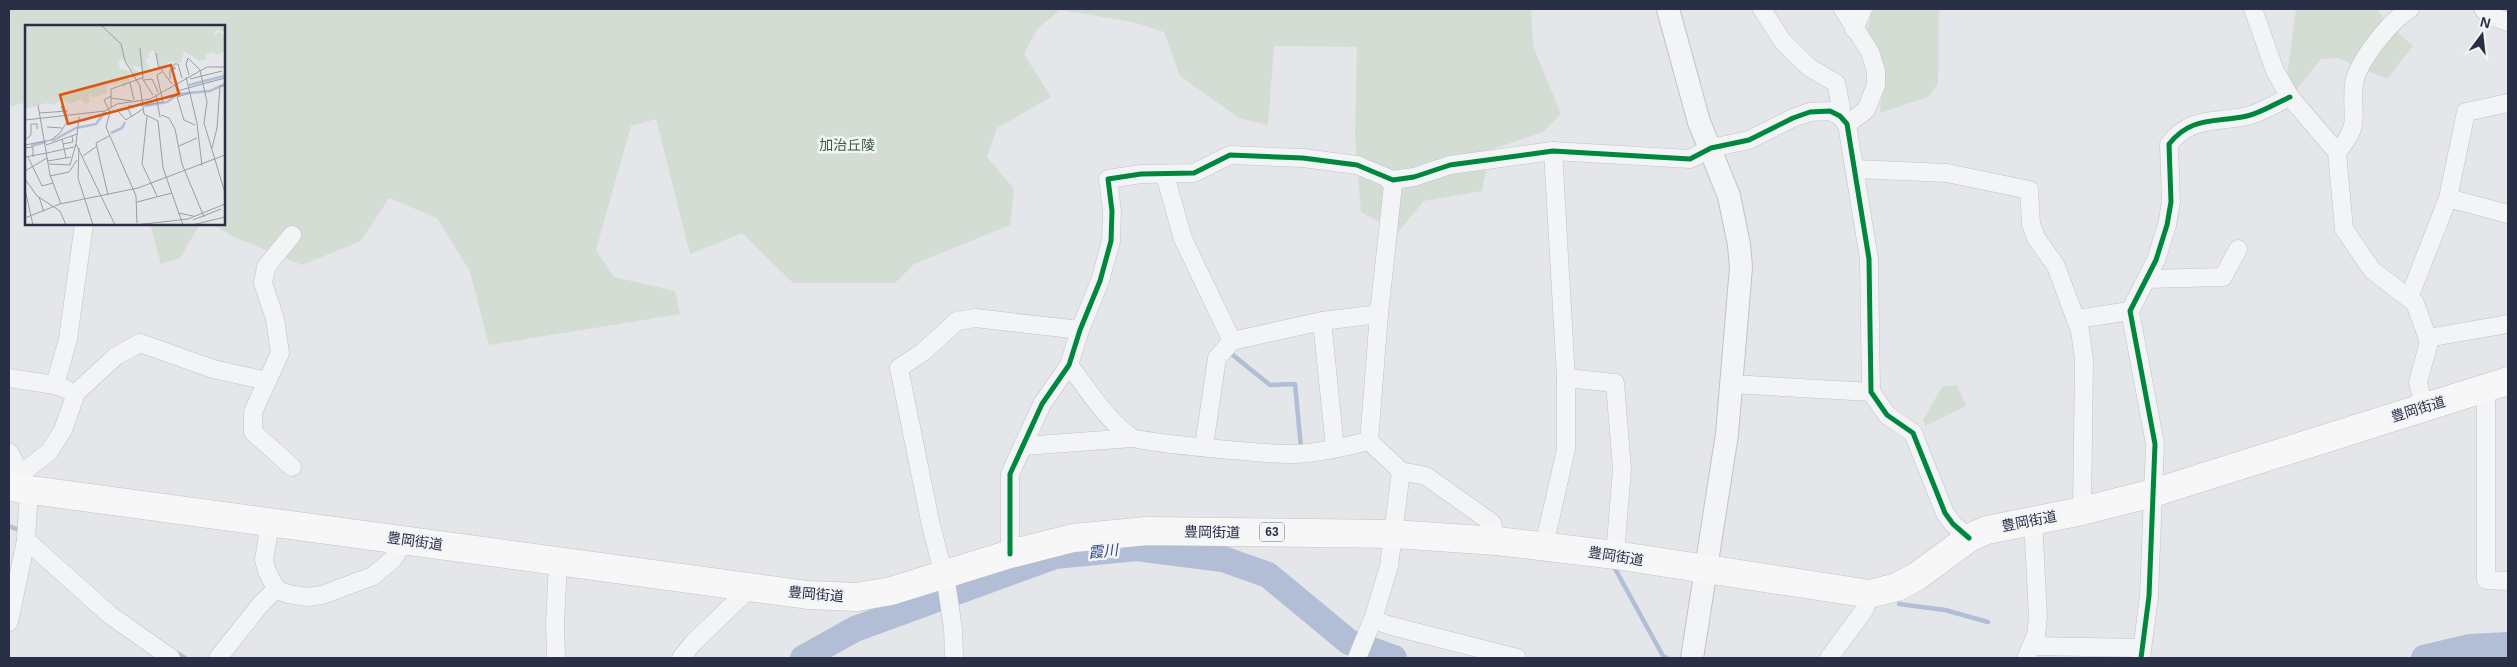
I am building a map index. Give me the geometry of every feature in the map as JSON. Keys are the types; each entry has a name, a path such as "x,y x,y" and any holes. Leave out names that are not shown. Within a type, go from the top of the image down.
{"main road":[{"name":"豊岡街道","path":"19,484 270,523 558,562 808,594 857,597 945,582 1010,554 1073,538 1147,530 1394,534 1497,540 1615,555 1870,594 1897,587 1916,577 1969,538 1988,530 2082,511 2153,493 2497,385"}],"street":[{"path":"1668,9 1699,122 1729,196 1741,267 1727,434 1692,658"},
{"path":"1762,9 1784,42 1810,68 1836,83 1854,169 1869,259 1871,392 1887,415 1913,433 1945,513 1953,524 1969,538"},
{"path":"1843,9 1870,52 1876,71 1876,85 1866,110 1843,120"},
{"path":"1854,29 1863,9"},
{"path":"2253,9 2274,71 2290,97 2337,152 2344,229 2372,270 2415,303 2429,342 2418,382 2424,408"},
{"path":"2337,152 2351,136 2355,118 2354,84 2358,69 2400,15 2410,9"},
{"path":"2483,9 2489,15 2508,22"},
{"path":"2033,520 2038,617 2036,635 2029,652 2142,653 2149,596 2155,444 2130,311 2156,260 2167,225 2171,202 2169,144 2178,133 2189,126 2249,116 2290,97"},
{"path":"2409,298 2448,198 2466,112 2508,103"},
{"path":"1010,554 1010,474 1042,404 1069,365 1080,330 1100,281 1111,242 1112,211 1108,179 1141,174 1194,173 1230,155 1252,154 1357,166 1388,179 1414,177 1450,165 1479,160 1553,151 1690,159 1711,148 1750,140 1793,118 1810,112 1830,111 1843,120"},
{"path":"1544,546 1566,449 1566,378 1553,151"},
{"path":"1854,169 1947,173 2029,190 2031,224 2036,238 2056,266 2077,320 2084,360 2082,511"},
{"path":"1165,175 1184,239 1232,341"},
{"path":"1369,442 1378,314 1393,185 1388,179"},
{"path":"2448,198 2508,214"},
{"path":"55,385 68,339 84,225"},
{"path":"292,235 266,267 263,283 275,319 280,353 253,412 254,432 292,467"},
{"path":"2147,279 2223,277 2238,249"},
{"path":"2077,320 2130,311"},
{"path":"1204,446 1217,358 1232,341 1322,322 1378,314"},
{"path":"954,658 953,629 945,582 899,368 923,352 957,321 975,318 1080,330"},
{"path":"1322,322 1336,448"},
{"path":"2427,338 2508,324"},
{"path":"19,484 49,452 63,430 76,393 116,356 140,343 213,369 267,381"},
{"path":"1069,365 1103,409 1132,438"},
{"path":"9,378 55,385 76,393"},
{"path":"1566,378 1615,383 1622,469 1615,555"},
{"path":"1731,384 1871,392"},
{"path":"2497,385 2486,580 2508,581"},
{"path":"1024,446 1132,438 1292,454 1369,442"},
{"path":"1369,442 1401,471 1426,476 1492,523 1497,540"},
{"path":"9,452 19,484 26,540 9,622"},
{"path":"1358,658 1373,619 1389,566 1401,471"},
{"path":"270,523 264,560 266,571 276,589 288,594 307,597 322,595 373,576 392,560 406,540"},
{"path":"26,540 110,615 171,658"},
{"path":"556,658 554,622 558,562"},
{"path":"681,658 693,643 744,594 749,586"},
{"path":"218,658 260,605 276,589"},
{"path":"1829,658 1865,609 1870,594"},
{"path":"1373,619 1388,625 1516,658"}],"green space":[{"name":"加治丘陵","path":"9,9 1531,9 1533,46 1561,114 1543,132 1490,150 1482,191 1424,201 1398,232 1361,212 1355,137 1357,47 1274,46 1268,125 1239,118 1180,76 1164,32 1133,22 1060,10 1038,28 1024,54 1051,97 997,128 987,157 1014,189 1010,225 914,264 895,283 793,283 742,233 690,254 656,119 631,126 596,250 614,277 675,291 680,314 489,345 470,272 437,218 389,198 361,241 302,265 234,237 214,225 225,225 225,25 25,25 25,102 9,107"},
{"path":"1872,9 1939,9 1938,84 1928,97 1880,113 1884,68 1866,37"},
{"path":"2296,9 2377,9 2386,22 2413,46 2387,79 2338,58 2321,59 2296,90 2287,76"},
{"path":"150,225 199,225 180,258 161,264"},
{"path":"1957,385 1966,406 1925,426 1923,420 1942,387"}],"waterway":[{"path":"1229,352 1270,385 1295,384 1301,448"},
{"path":"9,526 21,531"},
{"name":"霞川","path":"803,658 855,629 1055,556 1136,548 1223,559 1268,575 1349,642 1394,658"},
{"path":"1613,565 1663,656 1667,658"},
{"path":"1899,604 1945,610 1988,622"},
{"name":"霞川","path":"2424,658 2470,647 2508,645"},
{"path":"175,652 185,658"}],"cycle path":[{"path":"2141,658 2149,596 2155,444 2130,311 2156,260 2167,225 2171,202 2169,144 2177,135 2195,125 2252,115 2290,97"},
{"path":"1010,554 1010,474 1042,404 1069,365 1080,330 1100,281 1111,241 1112,211 1108,179 1141,174 1194,173 1230,155 1303,158 1357,165 1393,180 1414,177 1450,165 1553,151 1690,159 1711,148 1749,140 1793,118 1810,112 1830,111 1840,116 1847,124 1869,259 1871,392 1887,415 1913,433 1945,513 1953,524 1969,538"}]}
